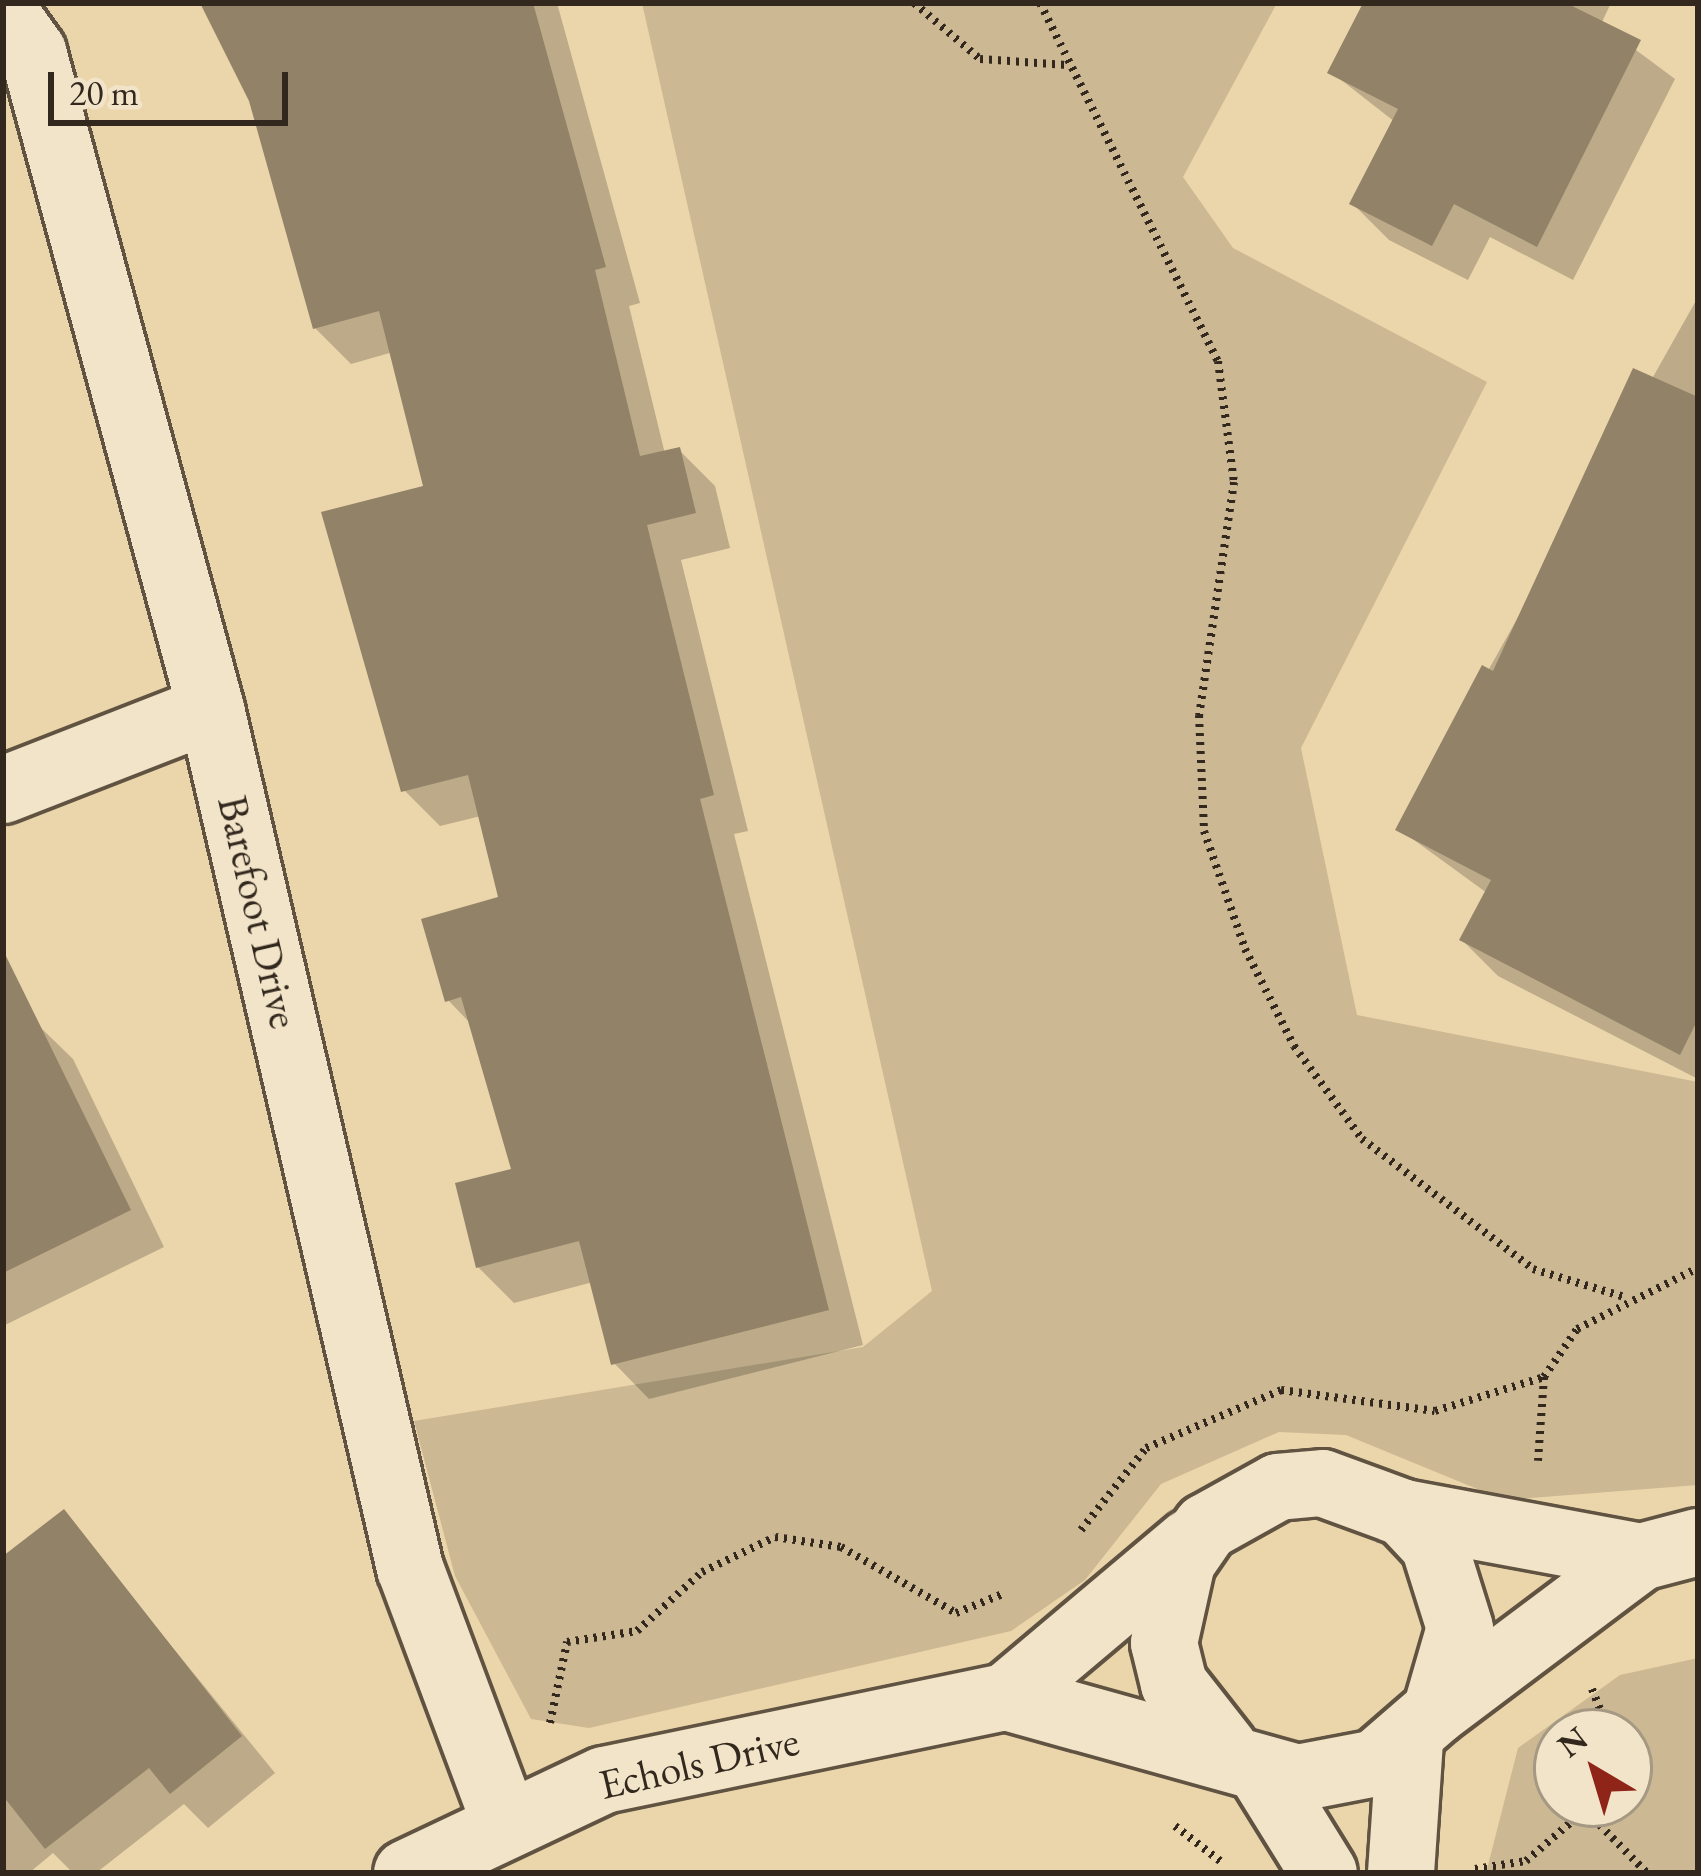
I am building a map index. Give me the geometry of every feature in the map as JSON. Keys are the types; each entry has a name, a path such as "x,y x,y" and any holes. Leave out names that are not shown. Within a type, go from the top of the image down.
{"street":[{"name":"Barefoot Drive","path":"3,10 33,52 211,709 410,1568 505,1819"},
{"path":"3,790 211,709"},
{"path":"1324,1873 1242,1759 1174,1684 1164,1643 1182,1562 1206,1528 1278,1486 1322,1483 1404,1513 1670,1550"},
{"path":"1401,1873 1423,1726 1454,1671 1454,1584 1404,1513"},
{"name":"Echols Drive","path":"1006,1697 1206,1528"},
{"path":"1242,1759 1339,1775 1423,1726 1670,1550"},
{"name":"Echols Drive","path":"407,1873 505,1819 604,1780 1006,1697 1242,1759"}],"path":[{"path":"914,3 980,59 1067,65"},
{"path":"1040,3 1218,361 1234,482 1199,715 1204,831 1245,949 1294,1046 1362,1139 1533,1268 1624,1297"},
{"path":"1544,1377 1577,1329 1624,1297 1698,1268"},
{"path":"1583,1670 1599,1708"},
{"path":"1468,1870 1526,1861 1566,1828"},
{"path":"1608,1828 1647,1873"}],"shaded area":[{"path":"642,3 1277,3 1183,177 1233,248 1487,382 1301,748 1357,1015 1698,1082 1698,1485 1504,1500 1346,1435 1279,1432 1161,1484 1085,1580 1011,1631 589,1728 531,1719 455,1576 414,1421 863,1347 932,1291"},
{"path":"1698,1658 1698,1873 1486,1873 1518,1748 1533,1737 1533,1828 1653,1828 1653,1708 1574,1708 1620,1675"}],"building":[{"path":"200,3 533,3 606,267 595,270 640,456 680,447 696,513 647,525 714,795 700,799 829,1310 611,1365 579,1241 476,1268 455,1183 511,1169 461,997 445,1002 421,919 498,897 468,775 401,792 321,512 423,486 379,311 313,329 249,101"},
{"path":"1363,3 1566,3 1641,40 1537,247 1454,204 1432,246 1349,204 1398,109 1327,73"},
{"path":"1633,368 1698,397 1698,1019 1680,1055 1459,940 1491,880 1395,830 1482,665 1493,671"},
{"path":"3,950 131,1210 3,1273"},
{"path":"64,1509 242,1736 170,1794 149,1768 45,1849 3,1796 3,1556"}]}
